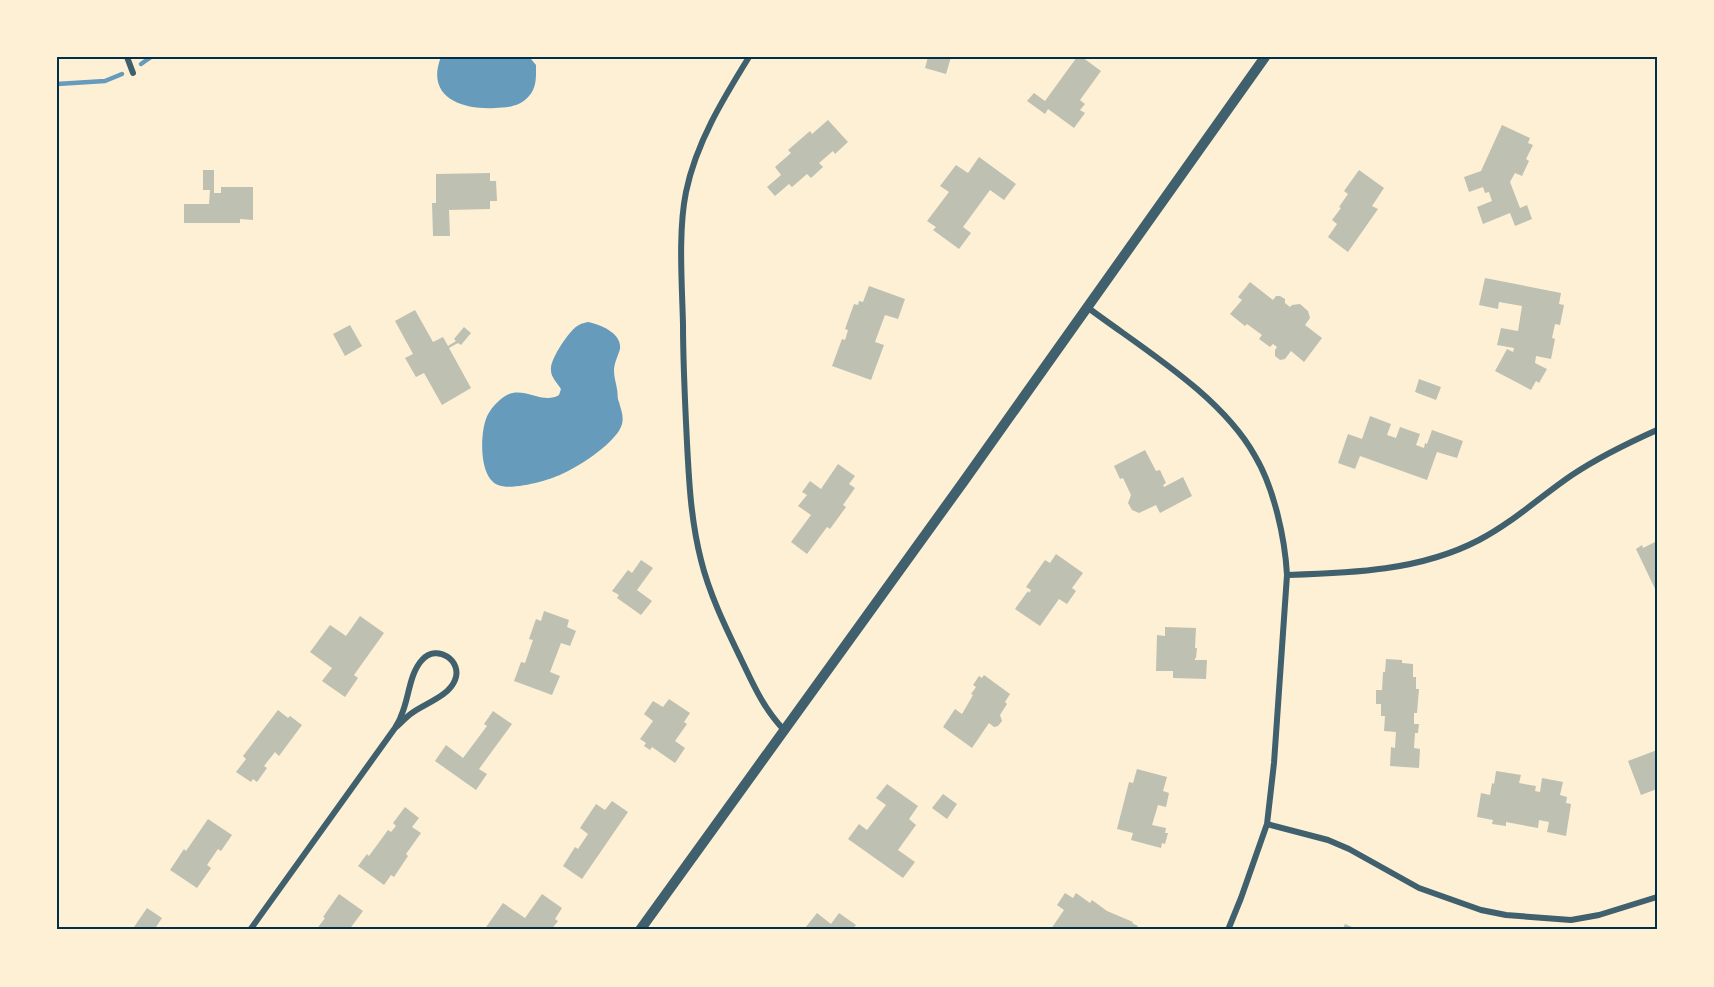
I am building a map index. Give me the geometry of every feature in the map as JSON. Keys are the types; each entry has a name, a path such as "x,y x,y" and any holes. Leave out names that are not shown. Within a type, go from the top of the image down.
{"street":[{"path":"128,57 134,73"},
{"path":"749,57 705,135 689,177 684,201 682,259 683,373 689,484 694,530 701,562 727,630 761,702 784,730"},
{"path":"640,930 1265,57"},
{"path":"1087,307 1197,389 1233,425 1255,456 1280,522 1287,575 1274,762 1267,824 1228,930"},
{"path":"1287,575 1384,568 1425,560 1454,551 1479,540 1594,461 1657,429"},
{"path":"250,930 395,728 402,716 419,663 429,653 436,652 447,656 456,670 457,677 452,686 395,728"},
{"path":"1267,824 1328,840 1349,849 1419,888 1481,910 1506,915 1571,920 1599,915 1657,897"}],"water":[{"path":"441,57 525,57 531,59 536,65 535,85 532,93 526,99 509,107 483,108 459,103 442,91 438,82 437,71"},
{"path":"588,322 610,331 620,343 614,371 622,416 619,431 598,452 558,476 522,486 498,485 487,474 484,465 482,445 484,426 489,412 500,400 513,393 547,398 559,395 561,389 553,377 552,363 571,332 580,324"}],"building":[{"path":"928,57 951,57 946,74 925,68"},
{"path":"1077,57 1082,57 1101,71 1080,100 1085,104 1080,110 1085,113 1074,128 1048,109 1045,114 1027,101 1034,93 1045,101"},
{"path":"828,120 848,142 835,154 833,151 819,163 823,167 811,178 807,174 792,187 789,184 775,196 767,187 781,175 775,167 791,153 788,150 810,131 812,134"},
{"path":"1502,125 1530,138 1528,143 1533,145 1526,159 1529,161 1522,176 1515,173 1510,182 1520,208 1527,205 1532,219 1515,226 1510,213 1483,224 1477,207 1492,201 1489,192 1485,193 1483,187 1469,192 1464,177 1481,171"},
{"path":"979,157 1016,184 1004,200 990,190 963,227 971,233 959,249 933,230 936,227 927,221 949,192 940,186 956,165 968,173"},
{"path":"203,170 214,170 214,193 221,193 221,187 253,187 253,220 240,219 240,223 184,223 184,204 209,204 210,190 203,190"},
{"path":"1359,170 1384,188 1372,206 1378,209 1348,252 1328,237 1337,224 1332,220 1348,194 1344,191"},
{"path":"490,173 490,181 496,181 497,201 490,201 490,209 449,210 450,236 433,236 432,203 436,203 436,174"},
{"path":"1485,278 1561,293 1559,304 1564,305 1560,325 1555,324 1551,359 1536,356 1535,363 1547,369 1539,383 1536,381 1531,390 1495,371 1507,349 1513,352 1514,348 1497,345 1501,328 1518,331 1522,306 1499,302 1498,309 1479,305"},
{"path":"1250,282 1273,300 1276,296 1280,296 1290,307 1300,304 1308,311 1310,318 1305,325 1322,338 1304,362 1291,351 1285,359 1280,360 1275,356 1277,347 1273,344 1270,347 1259,339 1262,335 1247,324 1245,326 1230,314 1242,300 1238,297"},
{"path":"869,286 905,299 898,319 885,315 875,342 884,345 871,380 832,366 842,339 845,340 848,330 845,329 854,304 858,305 859,301 863,302"},
{"path":"415,310 433,342 443,337 448,346 456,341 454,339 464,327 471,333 461,345 458,343 449,348 471,388 442,405 424,373 416,377 405,358 413,354 395,321"},
{"path":"350,325 362,346 345,356 333,334"},
{"path":"1419,379 1441,387 1436,400 1415,392"},
{"path":"1370,416 1391,424 1387,435 1396,438 1400,427 1420,434 1416,445 1424,448 1432,430 1463,441 1457,458 1437,452 1427,480 1360,456 1355,469 1338,463 1348,434 1362,439"},
{"path":"1145,450 1156,471 1160,470 1166,483 1164,487 1183,477 1192,496 1160,513 1156,505 1139,513 1132,510 1128,503 1131,495 1114,466"},
{"path":"838,464 855,476 849,484 855,488 843,505 846,507 830,529 827,527 807,554 791,542 811,515 798,506 807,495 802,492 810,481 821,489"},
{"path":"1657,541 1657,593 1636,549"},
{"path":"1056,554 1083,573 1072,588 1076,591 1067,604 1059,599 1040,626 1015,609 1031,590 1026,587 1045,560 1050,563"},
{"path":"641,560 653,568 637,590 652,601 641,615 617,598 619,595 612,591 628,570 632,573"},
{"path":"544,611 569,620 567,627 576,631 570,646 561,643 550,672 560,676 552,695 514,681 521,662 525,663 533,640 529,639 536,619 541,621"},
{"path":"360,616 384,633 354,675 358,678 345,697 322,681 332,668 310,652 330,625 346,636"},
{"path":"1165,627 1196,628 1195,660 1207,660 1206,679 1173,678 1173,671 1156,671 1157,635 1165,636"},
{"path":"1386,659 1402,660 1402,663 1413,664 1413,677 1416,677 1416,689 1419,689 1414,724 1419,724 1418,733 1415,733 1414,748 1420,749 1419,768 1390,766 1391,747 1395,748 1396,732 1384,731 1385,716 1381,716 1381,704 1376,704 1376,690 1382,690"},
{"path":"984,675 1010,694 1000,715 1002,721 994,727 989,723 972,748 943,727 955,709 962,714 973,695 971,694 976,687 973,685 979,676 982,678"},
{"path":"669,699 690,713 684,722 687,724 675,741 685,748 675,763 652,747 650,750 644,746 646,743 640,739 653,721 644,714 653,701 663,707"},
{"path":"278,710 302,725 279,756 275,752 264,766 267,768 257,782 253,779 251,782 236,772 246,759 243,756"},
{"path":"493,711 512,724 479,769 487,774 476,790 435,761 446,745 463,758 487,726 484,724"},
{"path":"1657,750 1657,789 1641,795 1628,761"},
{"path":"1137,769 1167,777 1163,791 1169,793 1166,807 1158,805 1152,825 1166,828 1165,833 1168,833 1165,844 1162,843 1161,848 1131,840 1133,833 1117,829 1129,782 1133,783"},
{"path":"1496,771 1521,775 1519,783 1536,786 1535,791 1540,792 1542,778 1563,782 1560,795 1567,797 1566,803 1571,804 1566,836 1547,832 1549,822 1539,820 1538,828 1506,822 1506,826 1492,824 1493,820 1477,817 1481,793 1490,795"},
{"path":"887,784 918,806 909,819 916,825 898,850 915,862 903,878 848,839 859,824 867,830 886,805 876,798"},
{"path":"943,794 957,804 947,819 932,808"},
{"path":"612,801 628,812 582,879 563,866 575,847 578,849 588,834 580,828 596,804 605,810"},
{"path":"405,807 419,818 412,827 421,833 406,854 408,856 394,877 391,875 384,885 358,866 367,854 369,856 388,830 391,832 396,826 393,823"},
{"path":"208,819 232,835 207,865 211,868 197,888 170,870"},
{"path":"1065,893 1073,898 1076,893 1090,903 1092,900 1107,911 1138,926 1136,930 1052,930 1064,910 1057,905"},
{"path":"339,894 363,911 349,930 316,930 325,918 323,917"},
{"path":"542,894 562,908 555,919 558,921 551,930 484,930 503,903 525,918"},
{"path":"147,908 162,918 154,930 132,930"},
{"path":"817,913 831,924 839,913 856,925 852,930 798,930 800,927 805,928"},
{"path":"1345,924 1359,930 1342,930"}],"waterway":[{"path":"141,64 151,57"},
{"path":"57,84 105,81 122,74"}]}
